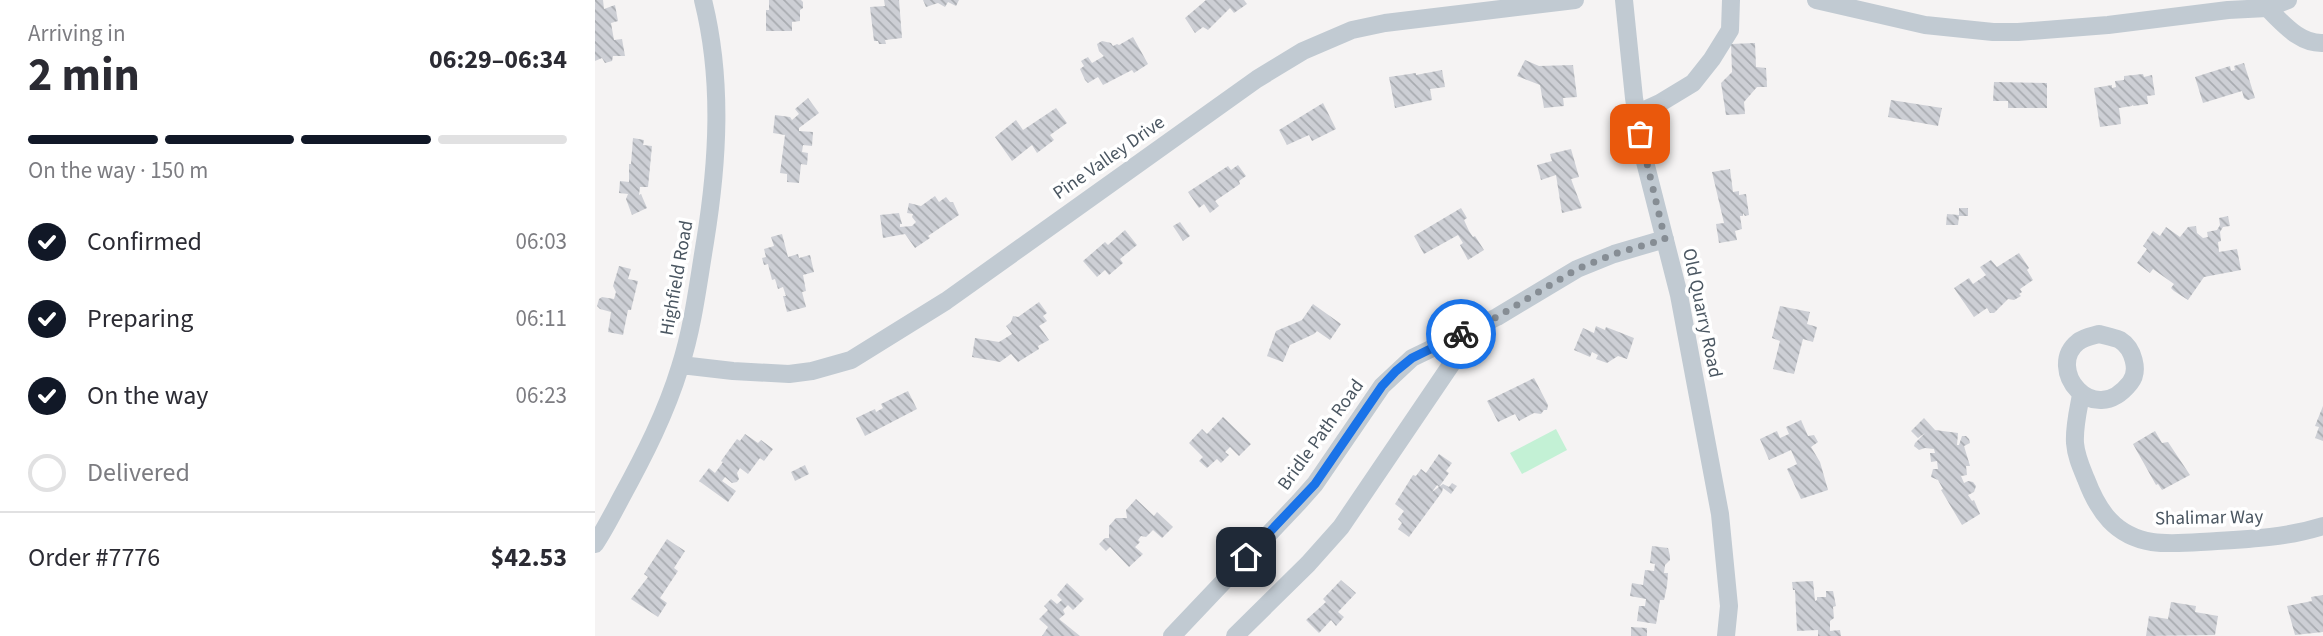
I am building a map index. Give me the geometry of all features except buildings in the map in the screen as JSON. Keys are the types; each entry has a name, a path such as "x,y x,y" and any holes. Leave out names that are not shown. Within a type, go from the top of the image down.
{"street":[{"name":"Highfield Road","path":"595,544 642,461 672,393 695,309 714,186 717,129 713,54 703,0"},
{"name":"Pine Valley Drive","path":"681,365 789,374 812,371 851,360 946,301 1257,79 1303,51 1352,30 1385,23 1575,0"},
{"name":"Old Quarry Road","path":"1624,0 1636,114 1643,153 1679,295 1720,514 1729,606 1726,636"},
{"path":"1636,114 1693,83 1730,30 1731,0"},
{"path":"1816,0 1925,26 1993,32 2108,25 2228,10 2267,8 2288,0"},
{"path":"2267,8 2302,39 2310,43 2323,43"},
{"name":"Bridle Path Road","path":"1172,636 1315,484 1382,386 1412,358 1497,317 1577,269 1614,254 1665,239"},
{"name":"Bridle Path Road","path":"1235,636 1308,564 1341,527 1461,350 1497,317"},
{"name":"Shalimar Way","path":"2081,395 2075,427 2078,458 2094,500 2106,519 2126,534 2170,543 2258,539 2298,534 2323,526"}],"green space":[{"path":"1556,429 1567,450 1522,474 1510,453"}],"way so far":[{"path":"1461,334 1497,317 1577,269 1614,254 1665,239 1640,134"}],"route":[{"path":"1246,557 1315,484 1382,386 1396,371 1412,358 1461,334"}]}
